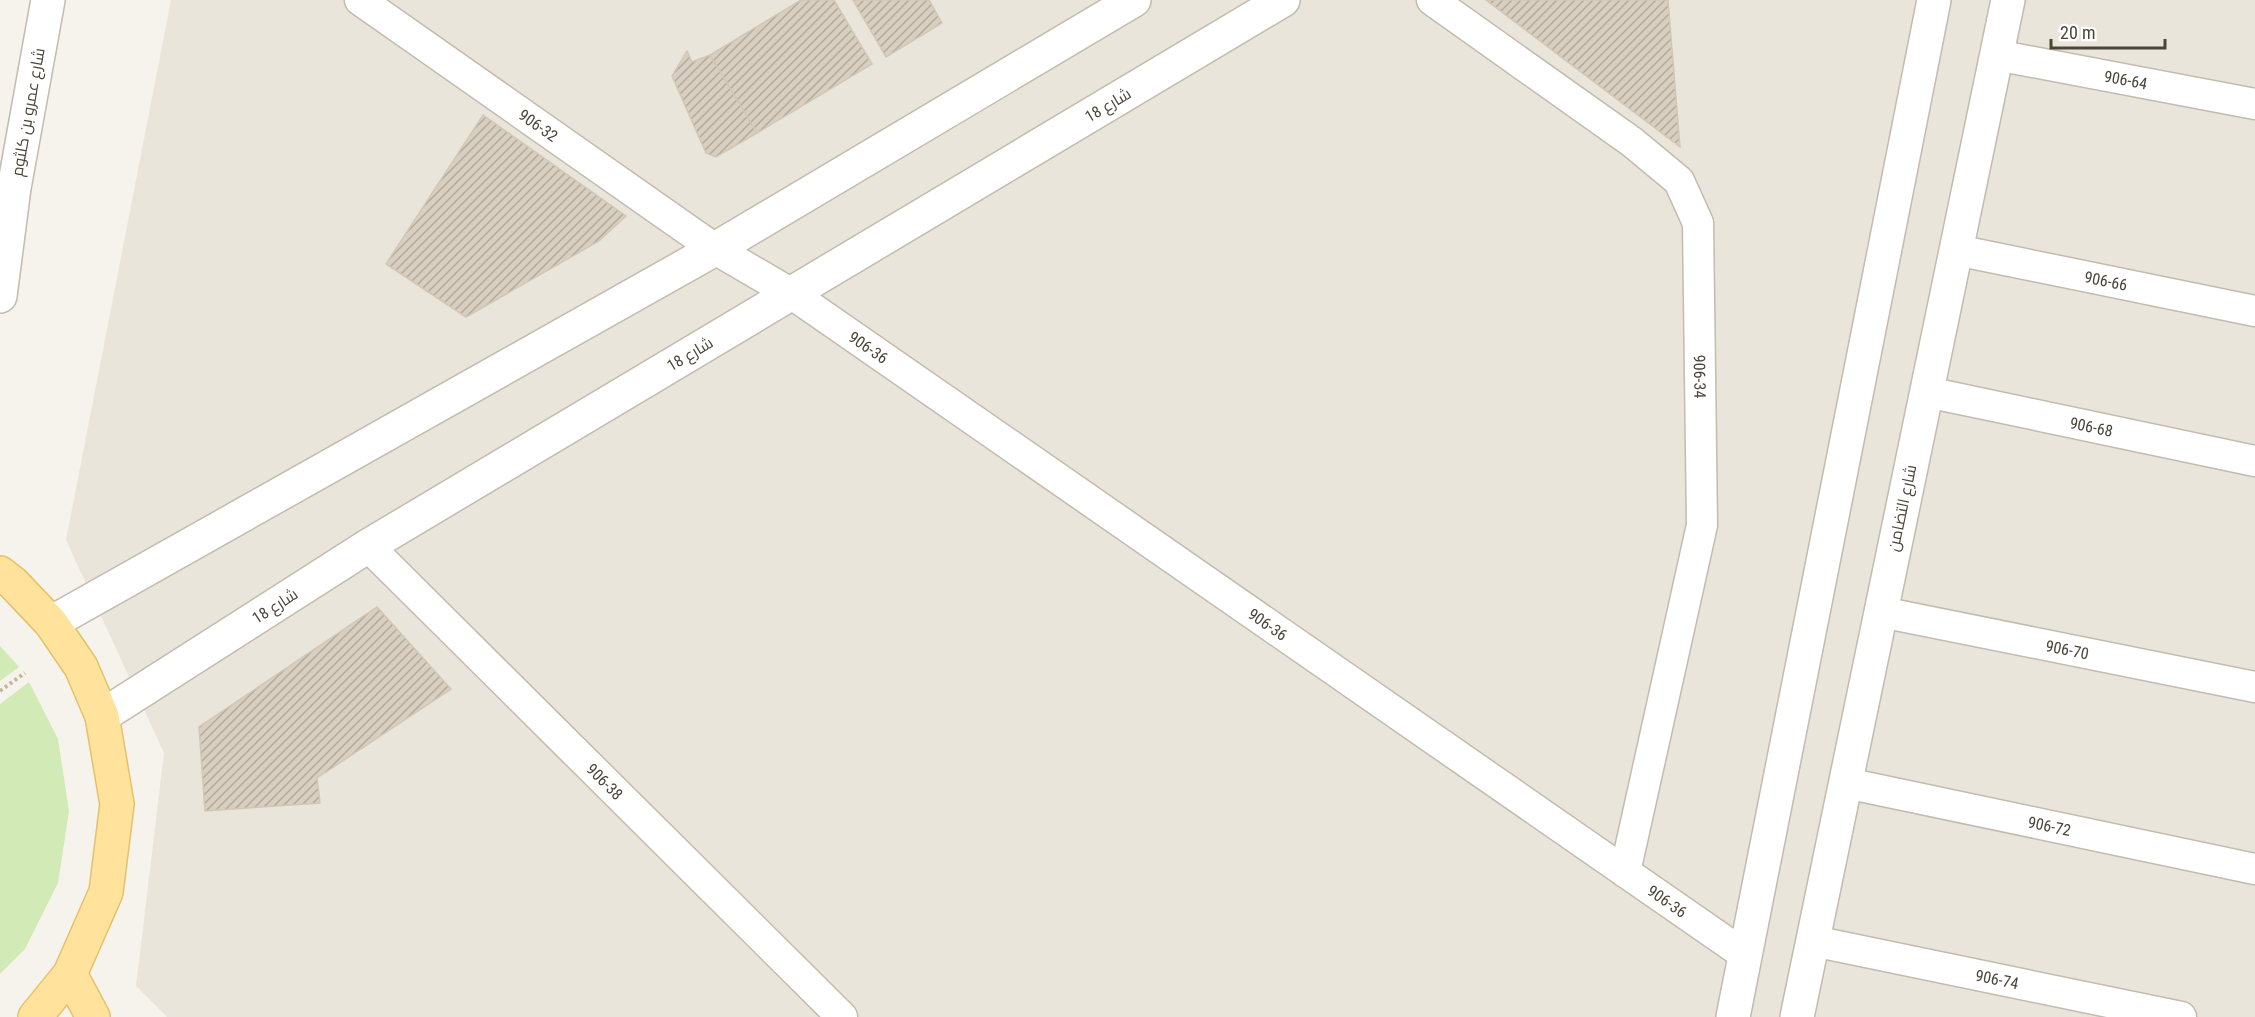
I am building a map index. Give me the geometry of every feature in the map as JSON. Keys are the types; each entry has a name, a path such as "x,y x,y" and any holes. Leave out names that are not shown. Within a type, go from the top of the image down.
{"main road":[{"path":"0,573 51,622 81,667 102,716 117,804 106,892 70,974 35,1017"},
{"path":"70,974 93,1017"}],"street":[{"name":"شارع عمرو بن كلثوم","path":"0,296 14,188 48,0"},
{"name":"906-32","path":"360,0 715,249 792,294"},
{"path":"51,622 715,249 1134,0"},
{"name":"شارع 18","path":"102,716 369,546 1283,0"},
{"name":"906-34","path":"1432,0 1640,148 1679,181 1698,223 1702,525 1625,872"},
{"path":"1733,1017 1934,0"},
{"name":"شارع التضامن","path":"1797,1017 2008,0"},
{"name":"906-64","path":"1996,55 2255,104"},
{"name":"906-66","path":"1956,250 2255,310"},
{"name":"906-36","path":"792,294 1745,955"},
{"name":"906-68","path":"1927,392 2255,461"},
{"name":"906-38","path":"369,546 842,1017"},
{"name":"906-70","path":"1881,612 2255,687"},
{"name":"906-72","path":"1846,783 2255,870"},
{"name":"906-74","path":"1813,941 2181,1017"}],"path":[{"path":"0,691 25,673"}],"shaded area":[{"path":"171,0 2255,0 2255,1017 167,1017 136,986 164,753 66,540"}],"green space":[{"path":"0,646 19,667 0,681"},
{"path":"29,682 58,739 69,811 58,883 25,949 0,974 0,704"}],"building":[{"path":"801,0 834,0 872,64 757,133 710,55"},
{"path":"853,0 929,0 942,23 886,57"},
{"path":"1486,0 1668,0 1680,147"},
{"path":"687,51 692,62 710,55 757,133 716,157 706,153 672,76"},
{"path":"483,115 626,216 599,241 466,317 386,264"},
{"path":"377,607 451,689 317,778 320,803 205,811 199,727"}]}
